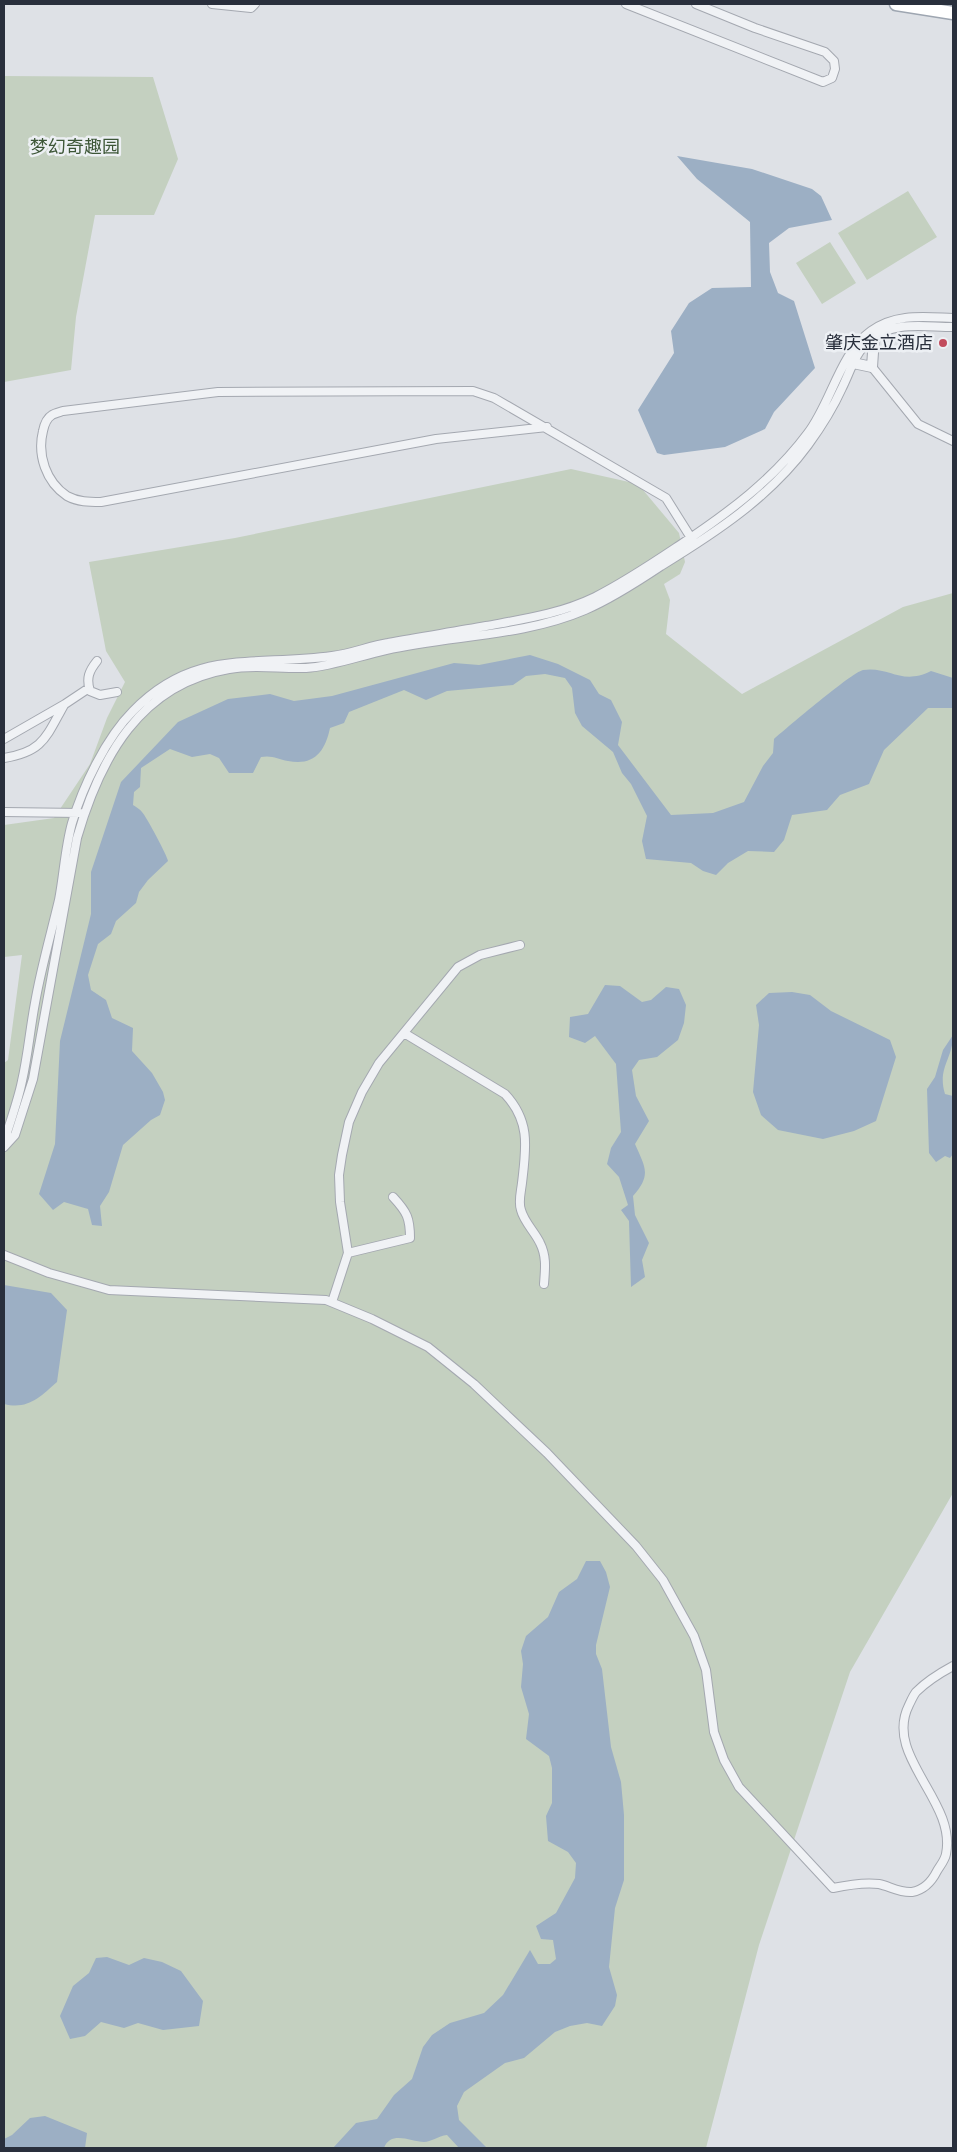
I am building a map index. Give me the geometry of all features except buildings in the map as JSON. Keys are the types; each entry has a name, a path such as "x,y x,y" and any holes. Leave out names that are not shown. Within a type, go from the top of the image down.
{"main road":[{"path":"896,4 953,13"}],"street":[{"path":"212,4 251,8 255,4"},
{"path":"626,4 823,82 832,78 835,69 834,61 825,52 755,28 696,4"},
{"path":"4,1142 22,1084 36,996 60,894 66,853 80,813 117,744 138,715 183,682 230,668 306,668 338,663 386,650 545,624 586,610 641,579 693,541 750,495 796,449 811,430 848,358 857,344 870,332 890,321 910,316 953,318"},
{"path":"693,541 715,533 756,500 790,467 808,445 828,415 853,363 868,342 890,328 911,325 953,327"},
{"path":"872,367 874,338"},
{"path":"853,363 872,367 918,424 953,441"},
{"path":"547,427 436,439 90,502 68,496 57,487 42,462 40,450 44,425 52,415 63,411 218,392 473,391 494,398 547,427 666,498 693,541"},
{"path":"96,661 89,672 90,690 100,695 117,692"},
{"path":"4,739 89,688"},
{"path":"4,758 19,756 36,748 48,735 65,704"},
{"path":"4,812 80,813"},
{"path":"4,1147 15,1135 33,1079 80,813"},
{"path":"332,1302 348,1253 340,1202 339,1175 349,1122 362,1092 379,1063 458,967 480,955 520,945"},
{"path":"404,1033 505,1094 515,1104 523,1120 526,1138 520,1197 521,1210 540,1243 546,1261 544,1284"},
{"path":"348,1253 410,1238 410,1222 405,1210 394,1197"},
{"path":"4,1256 49,1273 109,1290 326,1300 372,1319 428,1347 459,1372 547,1453 636,1546 663,1580 694,1636 706,1670 714,1732 724,1760 739,1787 833,1888 853,1884 878,1884 896,1890 912,1892 932,1883 946,1855 946,1824 936,1802 913,1762 905,1738 903,1716 915,1693 934,1677 953,1666"}],"green space":[{"name":"梦幻奇趣园","path":"4,76 153,77 178,159 154,215 95,215 76,317 71,370 4,382"},
{"path":"908,191 937,237 867,280 838,233"},
{"path":"830,242 856,283 822,304 796,263"},
{"path":"571,469 638,484 679,533 685,562 680,574 664,584 670,600 666,634 742,694 903,607 953,593 953,1493 850,1672 759,1945 706,2148 4,2148 4,1063 8,1060 22,955 4,957 4,825 54,818 90,764 107,718 125,682 106,651 89,562 235,538"}],"water":[{"path":"677,156 752,169 812,189 821,196 832,220 789,228 769,243 770,272 778,293 794,301 815,368 774,412 765,429 725,447 664,455 657,453 638,410 674,353 671,331 689,303 712,288 751,287 750,222 697,179"},
{"path":"530,655 558,664 590,680 599,694 611,700 622,722 618,745 671,815 713,813 744,802 763,766 773,753 774,739 833,690 863,670 881,671 912,677 931,671 953,678 953,708 928,708 884,750 869,784 840,795 827,810 792,815 784,840 774,852 748,851 728,863 716,875 703,871 691,863 646,859 642,841 647,816 631,784 622,773 613,752 582,726 575,713 572,688 565,678 545,674 526,676 513,685 447,691 426,700 404,690 349,712 344,723 330,728 325,744 317,755 311,759 297,762 272,757 261,757 253,773 229,773 219,758 210,754 192,757 170,749 141,768 140,787 134,792 133,805 144,815 168,861 148,880 139,892 136,903 116,921 111,934 98,944 88,975 91,990 106,1000 112,1018 133,1028 132,1051 152,1073 163,1092 165,1100 160,1115 151,1120 123,1145 109,1192 100,1206 102,1226 92,1225 88,1209 64,1202 53,1210 39,1194 55,1144 60,1041 91,914 91,872 121,782 178,722 228,699 270,694 294,701 332,696 454,663 479,665"},
{"path":"605,985 620,986 642,1002 651,1000 666,987 679,989 686,1005 684,1023 678,1040 657,1057 639,1060 632,1070 636,1096 649,1121 635,1144 644,1165 645,1176 639,1189 633,1196 635,1215 649,1243 642,1260 645,1277 631,1287 629,1221 621,1210 628,1205 619,1177 607,1164 611,1148 621,1132 616,1064 595,1036 585,1043 569,1037 570,1017 588,1014"},
{"path":"792,992 810,995 831,1011 890,1040 896,1057 876,1121 854,1131 823,1139 778,1130 761,1115 753,1092 759,1025 756,1005 769,993"},
{"path":"953,1035 951,1051 944,1070 943,1085 945,1094 953,1096 953,1154 950,1158 945,1156 936,1162 929,1153 927,1089 935,1077 943,1050"},
{"path":"4,1285 51,1293 67,1310 57,1382 27,1404 4,1404"},
{"path":"586,1561 600,1561 606,1572 610,1587 596,1645 596,1654 602,1669 611,1747 621,1782 624,1815 624,1880 615,1908 609,1967 617,1995 615,2006 602,2026 587,2023 570,2026 555,2032 524,2058 505,2063 464,2092 457,2106 459,2120 487,2148 459,2148 447,2135 424,2142 402,2138 391,2139 384,2148 333,2148 356,2123 377,2119 394,2095 412,2079 423,2047 432,2035 450,2023 484,2013 503,1995 530,1950 538,1964 550,1964 556,1959 553,1940 541,1939 536,1926 556,1913 575,1878 576,1863 568,1852 548,1841 546,1816 552,1803 552,1768 549,1756 526,1739 529,1714 521,1687 523,1664 521,1651 526,1636 548,1617 559,1592 577,1579"},
{"path":"107,1957 129,1965 144,1958 162,1962 181,1971 203,2001 199,2026 163,2030 138,2023 124,2028 101,2022 85,2036 70,2039 60,2016 73,1986 89,1973 96,1958"},
{"path":"45,2116 87,2133 85,2148 4,2148 4,2139 12,2135 30,2118"}],"place":[{"name":"肇庆金立酒店","path":"943,343"}]}
